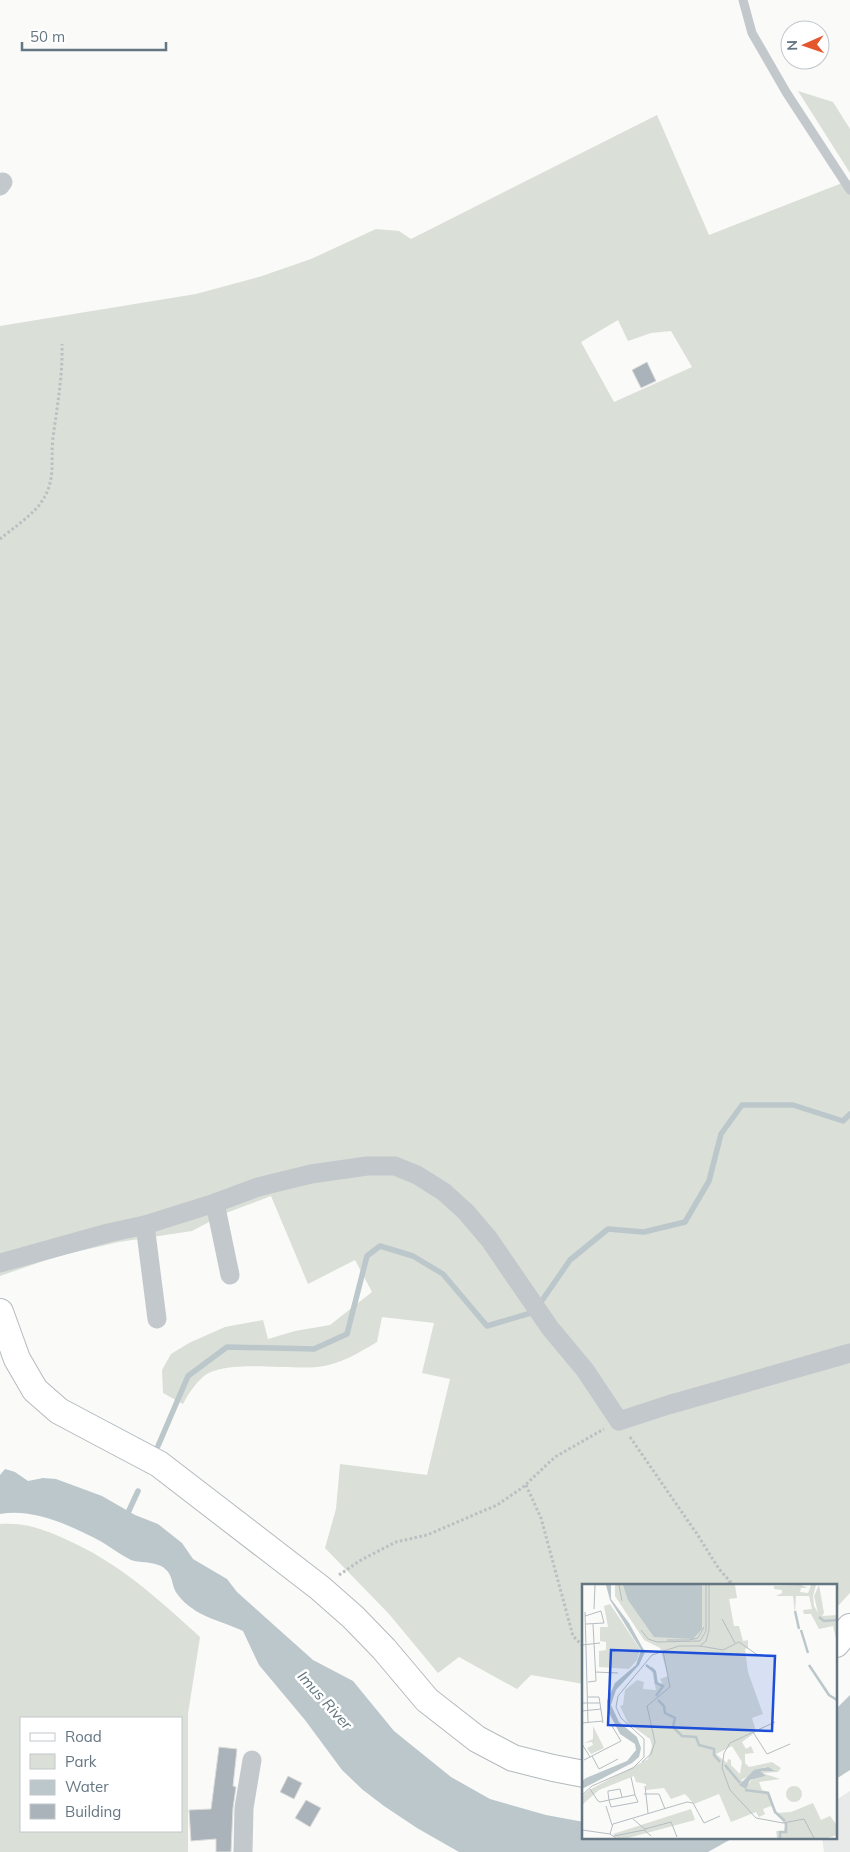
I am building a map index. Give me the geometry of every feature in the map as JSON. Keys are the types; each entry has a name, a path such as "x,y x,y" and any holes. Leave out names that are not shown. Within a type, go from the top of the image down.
{"main road":[{"path":"0,1312 16,1359 34,1390 59,1411 159,1464 320,1588 353,1617 384,1649 427,1700 477,1740 513,1758 582,1774"},
{"path":"838,1642 850,1627"}],"street":[{"path":"0,1263 65,1244 146,1225 258,1187 311,1174 367,1166 395,1166 417,1175 438,1188 466,1212 489,1239 550,1328 585,1370 619,1421 668,1405 850,1353"},
{"path":"215,1203 230,1275"},
{"path":"146,1225 157,1319"},
{"path":"243,1852 244,1808 252,1760"}],"lane":[{"path":"743,0 752,33 786,92 850,190"}],"path":[{"path":"0,540 40,505 49,488 53,470 53,441 62,366 62,344"},
{"path":"320,1588 361,1560 396,1542 427,1535 497,1506 526,1485 555,1457 619,1421 697,1534 718,1568 730,1582 727,1584"},
{"path":"526,1485 541,1518 573,1636 582,1645"}],"shaded area":[{"path":"850,1791 850,1852 824,1852 822,1840 838,1840 838,1799"}],"green space":[{"path":"798,91 833,102 850,129 850,173"},
{"path":"657,115 709,235 850,180 850,1593 838,1606 838,1584 582,1584 582,1684 531,1675 517,1689 459,1657 438,1673 389,1614 325,1548 336,1509 340,1464 427,1475 450,1379 422,1373 434,1323 382,1317 377,1342 333,1364 305,1368 242,1366 214,1371 204,1376 198,1382 183,1404 163,1393 162,1370 171,1354 189,1343 225,1327 263,1320 268,1339 295,1331 330,1325 372,1292 355,1260 308,1284 271,1196 226,1213 192,1231 119,1242 58,1256 0,1276 0,326 196,294 262,276 311,259 376,229 399,231 411,239","holes":["618,320 628,341 651,333 671,331 692,367 614,402 581,342"]},
{"path":"0,1524 25,1525 48,1532 101,1558 152,1594 200,1637 188,1714 188,1852 0,1852"}],"water":[{"name":"Imus River","path":"5,1469 15,1472 28,1481 43,1478 56,1479 102,1496 135,1515 158,1524 182,1543 193,1559 227,1579 237,1592 313,1660 353,1681 394,1731 451,1777 490,1799 546,1815 582,1822 582,1840 729,1840 708,1852 459,1852 417,1828 384,1806 363,1790 342,1770 305,1720 259,1665 243,1631 208,1617 192,1608 178,1595 168,1572 157,1564 131,1560 102,1542 52,1520 26,1514 0,1514 0,1475"},
{"path":"850,1695 850,1770 838,1778 838,1707"}],"building":[{"path":"647,362 656,381 641,388 632,370"},
{"path":"219,1747 237,1749 233,1786 236,1787 231,1852 216,1852 216,1839 191,1841 189,1810 211,1809"},
{"path":"288,1776 302,1783 294,1799 280,1792"},
{"path":"306,1800 321,1808 310,1827 295,1818"}],"waterway":[{"path":"158,1446 188,1376 227,1347 314,1349 347,1334 367,1256 380,1246 413,1256 443,1274 487,1326 534,1312 570,1260 608,1229 644,1232 685,1222 709,1181 721,1134 742,1105 793,1105 843,1121 850,1114"},
{"path":"126,1517 138,1491"}]}
